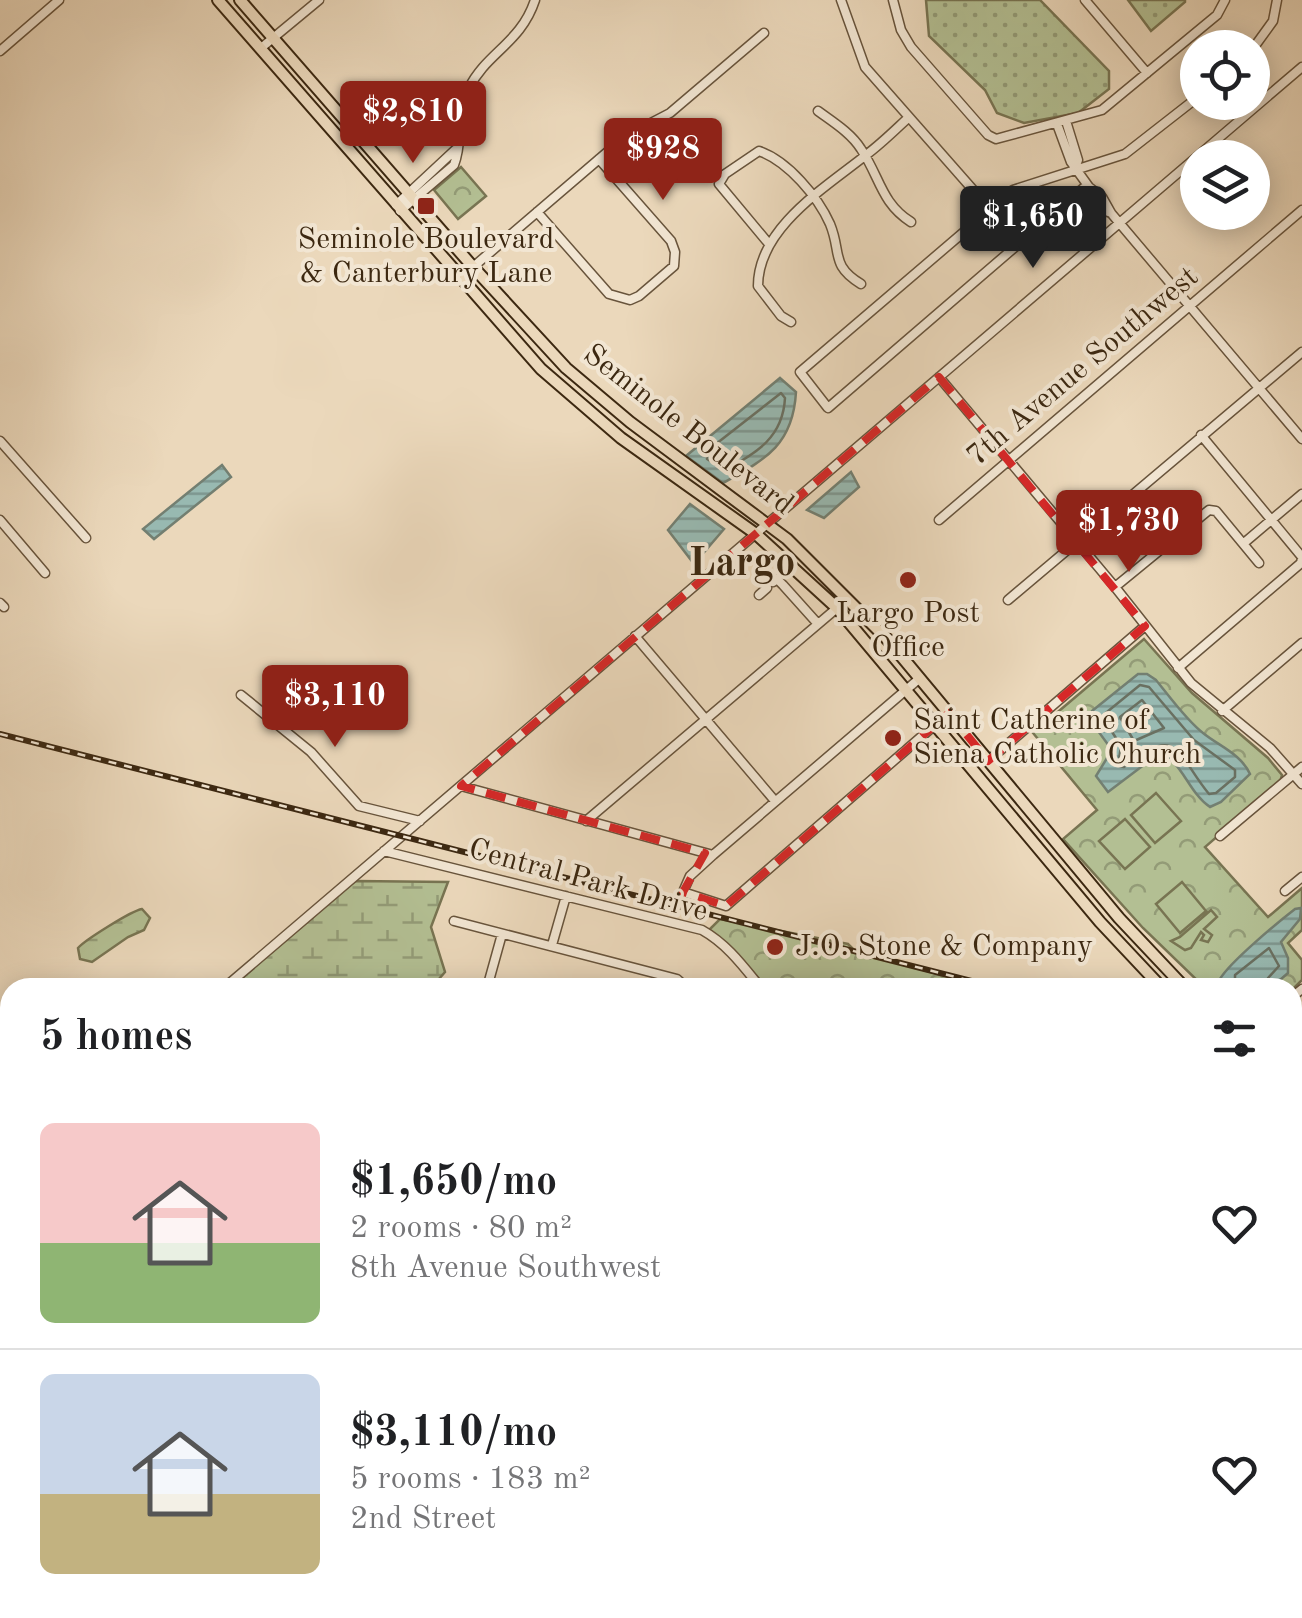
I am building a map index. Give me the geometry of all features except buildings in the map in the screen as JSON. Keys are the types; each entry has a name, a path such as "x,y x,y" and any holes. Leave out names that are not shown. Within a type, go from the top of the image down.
{"main road":[{"name":"Seminole Boulevard","path":"218,0 524,352 591,415 756,534 836,608 1058,872 1153,978"},
{"name":"Seminole Boulevard","path":"240,0 535,337 596,395 768,524 849,598 1071,862 1177,978"},
{"path":"974,770 988,761"},
{"path":"1058,872 1071,862"},
{"path":"1140,964 1152,953"},
{"path":"1173,974 1179,978"}],"street":[{"path":"0,52 59,0"},
{"path":"260,48 319,0"},
{"path":"398,208 454,165 459,112 471,83 514,38 535,0"},
{"path":"840,0 861,60 989,208"},
{"path":"893,0 901,30 911,47 988,135 1004,138 1102,110 1217,15 1225,0"},
{"path":"1086,0 1147,72"},
{"path":"1266,30 1273,21 1276,0"},
{"path":"460,279 638,127 670,113 764,33"},
{"path":"236,978 1302,67"},
{"path":"1293,74 1302,84"},
{"path":"818,111 856,142 889,206 911,222"},
{"path":"1088,186 828,408 800,372 989,208 1020,186 1133,150 1180,111"},
{"path":"790,322 780,316 758,286 761,262 770,244 812,196 908,118"},
{"path":"1061,122 1071,162 1097,203 1120,223 1302,439"},
{"path":"770,244 719,184 725,174 759,150 784,166 812,196 829,221 841,269 861,284"},
{"path":"537,212 610,294 630,300 639,296 674,266 675,252 671,241 599,159"},
{"name":"7th Avenue Southwest","path":"939,520 1302,210"},
{"path":"1008,600 1302,352"},
{"path":"940,376 1178,668 1222,711 1270,748 1302,784"},
{"path":"1178,668 1301,563 1302,557 1202,436"},
{"path":"0,441 86,538"},
{"path":"1244,544 1302,494"},
{"path":"1115,587 1209,510 1216,511 1259,564"},
{"path":"0,520 45,573"},
{"path":"758,596 779,581 818,624"},
{"path":"586,821 836,608"},
{"path":"988,761 1145,626"},
{"path":"634,636 775,800"},
{"path":"1222,711 1302,643"},
{"path":"920,678 713,855 690,876 684,892 726,906 936,724"},
{"path":"241,695 312,752 359,806 420,820"},
{"path":"1220,836 1302,767"},
{"path":"460,786 713,855"},
{"name":"Central Park Drive","path":"384,851 702,930 716,938 752,978"},
{"path":"1285,892 1302,877"},
{"path":"552,946 566,896"},
{"path":"454,921 674,978"},
{"path":"491,978 502,934"}],"highlighted area":[{"path":"939,377 1145,626 988,761 949,713 726,906 683,892 705,853 461,786"}],"green space":[{"path":"926,0 1040,0 1109,71 1109,89 1078,113 1024,123 997,113 985,90 929,36"},
{"path":"1128,0 1185,0 1185,2 1151,31"},
{"path":"461,167 486,196 458,219 434,190"},
{"path":"1144,639 1192,693 1268,758 1282,775 1280,782 1205,847 1268,917 1302,888 1302,930 1288,943 1302,960 1302,978 1195,978 1143,928 1063,839 1097,810 1033,733"},
{"path":"1156,793 1181,821 1155,843 1131,815"},
{"path":"1125,819 1150,847 1125,869 1099,841"},
{"path":"355,881 448,882 431,927 445,972 440,978 242,978"},
{"path":"1182,882 1206,911 1180,933 1156,904"},
{"path":"142,909 150,918 144,930 92,962 80,959 78,948 82,944"},
{"path":"1211,910 1217,917 1204,929 1212,935 1208,942 1201,940 1201,932 1191,948 1185,950 1171,941 1180,937"},
{"path":"720,919 848,944 856,952 953,978 758,978 709,930"}],"water":[{"path":"780,378 796,392 794,410 783,438 764,458 723,483 686,456"},
{"path":"222,465 231,477 154,539 143,529"},
{"path":"851,472 859,487 824,518 807,510"},
{"path":"690,504 724,529 694,564 668,530"},
{"path":"1138,674 1156,680 1197,728 1246,767 1250,774 1221,802 1210,807 1165,756 1157,755 1108,792 1096,776 1112,750 1090,720 1092,711"},
{"path":"1301,908 1300,919 1281,942 1288,958 1288,973 1282,978 1221,978 1254,943"}],"railway":[{"path":"0,734 960,978"}],"place":[{"name":"Seminole Boulevard & Canterbury Lane","path":"426,206"},
{"name":"Largo Post Office","path":"908,580"},
{"name":"Saint Catherine of Siena Catholic Church","path":"893,738"},
{"name":"J.O. Stone & Company","path":"775,947"}],"district":[{"name":"Largo","path":"742,565"}]}
